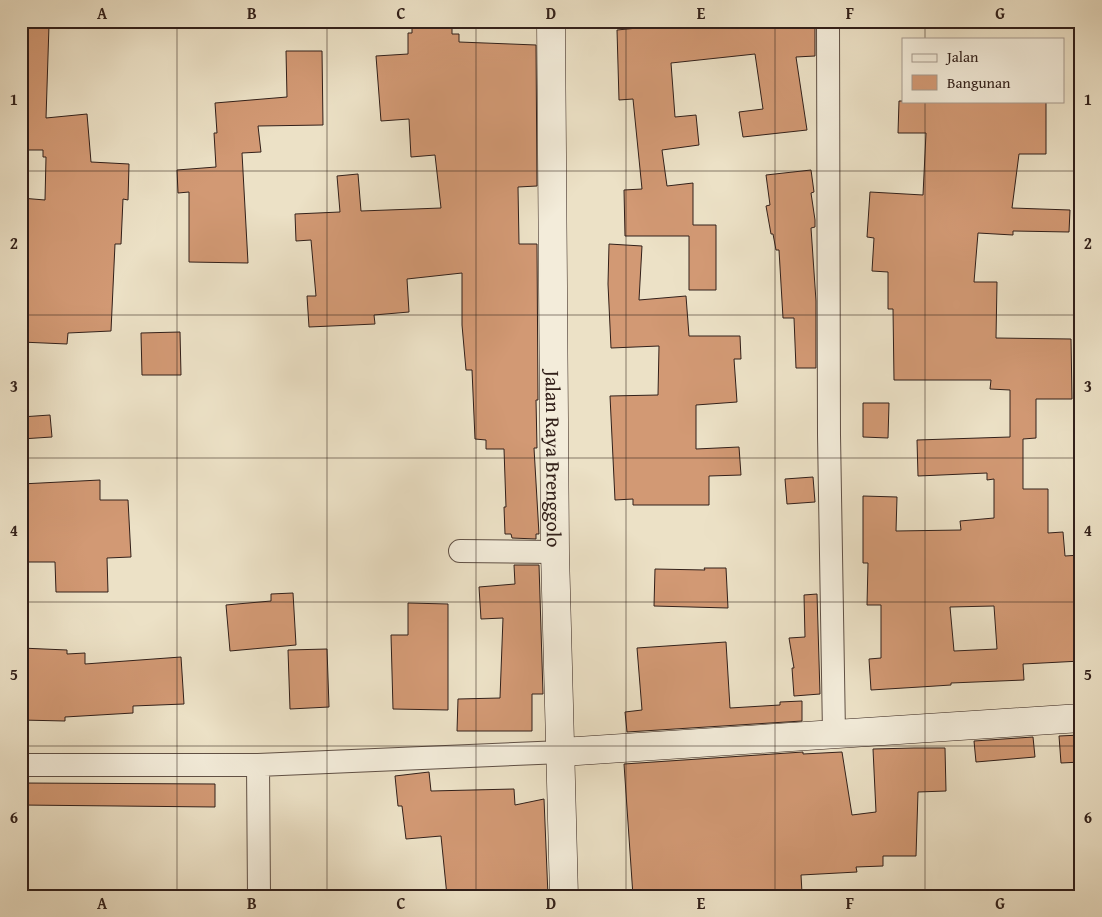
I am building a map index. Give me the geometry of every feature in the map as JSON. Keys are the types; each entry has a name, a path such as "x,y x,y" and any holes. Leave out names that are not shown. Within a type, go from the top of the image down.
{"main road":[{"name":"Jalan Raya Brenggolo","path":"551,21 555,552 562,752 564,896"},
{"path":"562,752 1081,718"}],"street":[{"path":"828,21 829,435 834,733"},
{"path":"460,551 555,552"},
{"path":"21,765 258,766 562,752"},
{"path":"258,766 260,896"}],"building":[{"path":"412,21 452,21 452,34 459,34 459,42 536,45 537,186 518,187 519,244 537,244 538,400 536,400 537,448 534,448 539,534 536,534 536,539 512,538 511,534 505,534 504,449 486,449 486,440 475,439 472,370 466,370 462,325 462,273 407,279 409,312 374,315 375,324 309,327 307,296 316,296 311,240 296,241 295,214 340,212 337,176 358,174 361,211 441,208 435,155 411,157 409,119 381,121 376,56 408,54 408,33 412,33"},
{"path":"720,21 721,26 815,21 815,56 796,57 807,130 743,137 739,112 763,109 755,54 671,63 675,117 696,115 699,145 662,150 667,186 693,183 693,225 716,225 716,290 689,290 689,236 625,236 624,190 642,189 633,99 619,100 617,30"},
{"path":"49,25 46,118 87,114 91,162 129,164 128,200 123,199 121,244 115,244 111,331 68,333 67,344 21,342 21,198 45,200 46,157 43,157 43,150 21,150 21,26"},
{"path":"286,51 322,51 323,125 258,126 261,152 242,153 248,263 189,262 189,192 178,193 177,170 216,167 214,133 217,133 215,103 287,97"},
{"path":"899,101 1046,102 1046,154 1019,154 1012,208 1070,210 1069,232 1013,231 1013,235 978,233 974,282 997,282 996,338 1071,339 1072,399 1036,399 1036,438 1023,439 1023,489 1048,489 1048,533 1063,532 1065,556 1081,555 1081,661 1023,664 1024,680 951,683 951,685 871,690 869,659 881,658 881,605 867,605 868,563 863,563 863,496 897,497 896,531 961,530 960,521 994,518 994,479 987,480 987,473 918,476 917,440 1010,437 1010,390 990,389 991,380 894,380 893,309 888,309 888,272 872,271 874,238 867,237 870,192 923,195 926,133 898,133","holes":["994,606 997,649 954,651 950,607"]},
{"path":"811,170 814,192 811,193 815,220 815,227 811,228 816,301 816,368 796,368 794,318 783,318 779,250 776,250 773,234 771,234 766,206 770,205 766,175"},
{"path":"609,244 642,246 639,300 686,296 689,336 740,336 741,359 734,359 737,402 696,405 696,449 739,447 741,475 709,476 709,505 633,505 633,499 615,500 610,396 658,395 659,346 611,348 608,284"},
{"path":"180,332 181,375 142,375 141,333"},
{"path":"863,403 889,403 888,438 863,437"},
{"path":"50,415 52,437 21,439 21,417"},
{"path":"813,477 815,502 787,504 785,479"},
{"path":"100,480 100,500 128,500 131,557 107,558 108,592 56,592 55,562 21,562 21,484"},
{"path":"514,565 539,565 543,694 532,694 532,731 457,731 458,699 500,698 503,618 481,619 479,587 515,584"},
{"path":"704,568 726,568 728,608 654,606 655,569 705,570"},
{"path":"293,593 296,645 230,651 226,605 271,601 271,594"},
{"path":"817,594 820,694 794,696 792,668 794,668 789,638 805,637 804,595"},
{"path":"408,603 448,604 448,710 393,709 391,635 408,635"},
{"path":"726,642 730,708 780,705 780,702 802,701 802,721 627,732 625,712 642,710 637,648"},
{"path":"21,648 67,650 67,654 85,653 85,664 181,657 184,704 133,706 133,713 65,717 65,721 21,720"},
{"path":"327,649 329,707 290,709 288,650"},
{"path":"1081,735 1081,762 1061,763 1059,736"},
{"path":"1033,737 1035,757 976,762 974,741"},
{"path":"945,748 946,791 918,792 916,856 883,856 883,866 856,867 857,872 801,875 802,893 766,896 633,896 624,764 803,752 803,754 842,752 852,815 876,812 873,749"},
{"path":"429,772 431,791 514,789 515,805 544,799 548,896 447,896 441,836 406,839 402,806 398,806 395,776"},
{"path":"21,783 215,784 215,807 21,805"}]}
